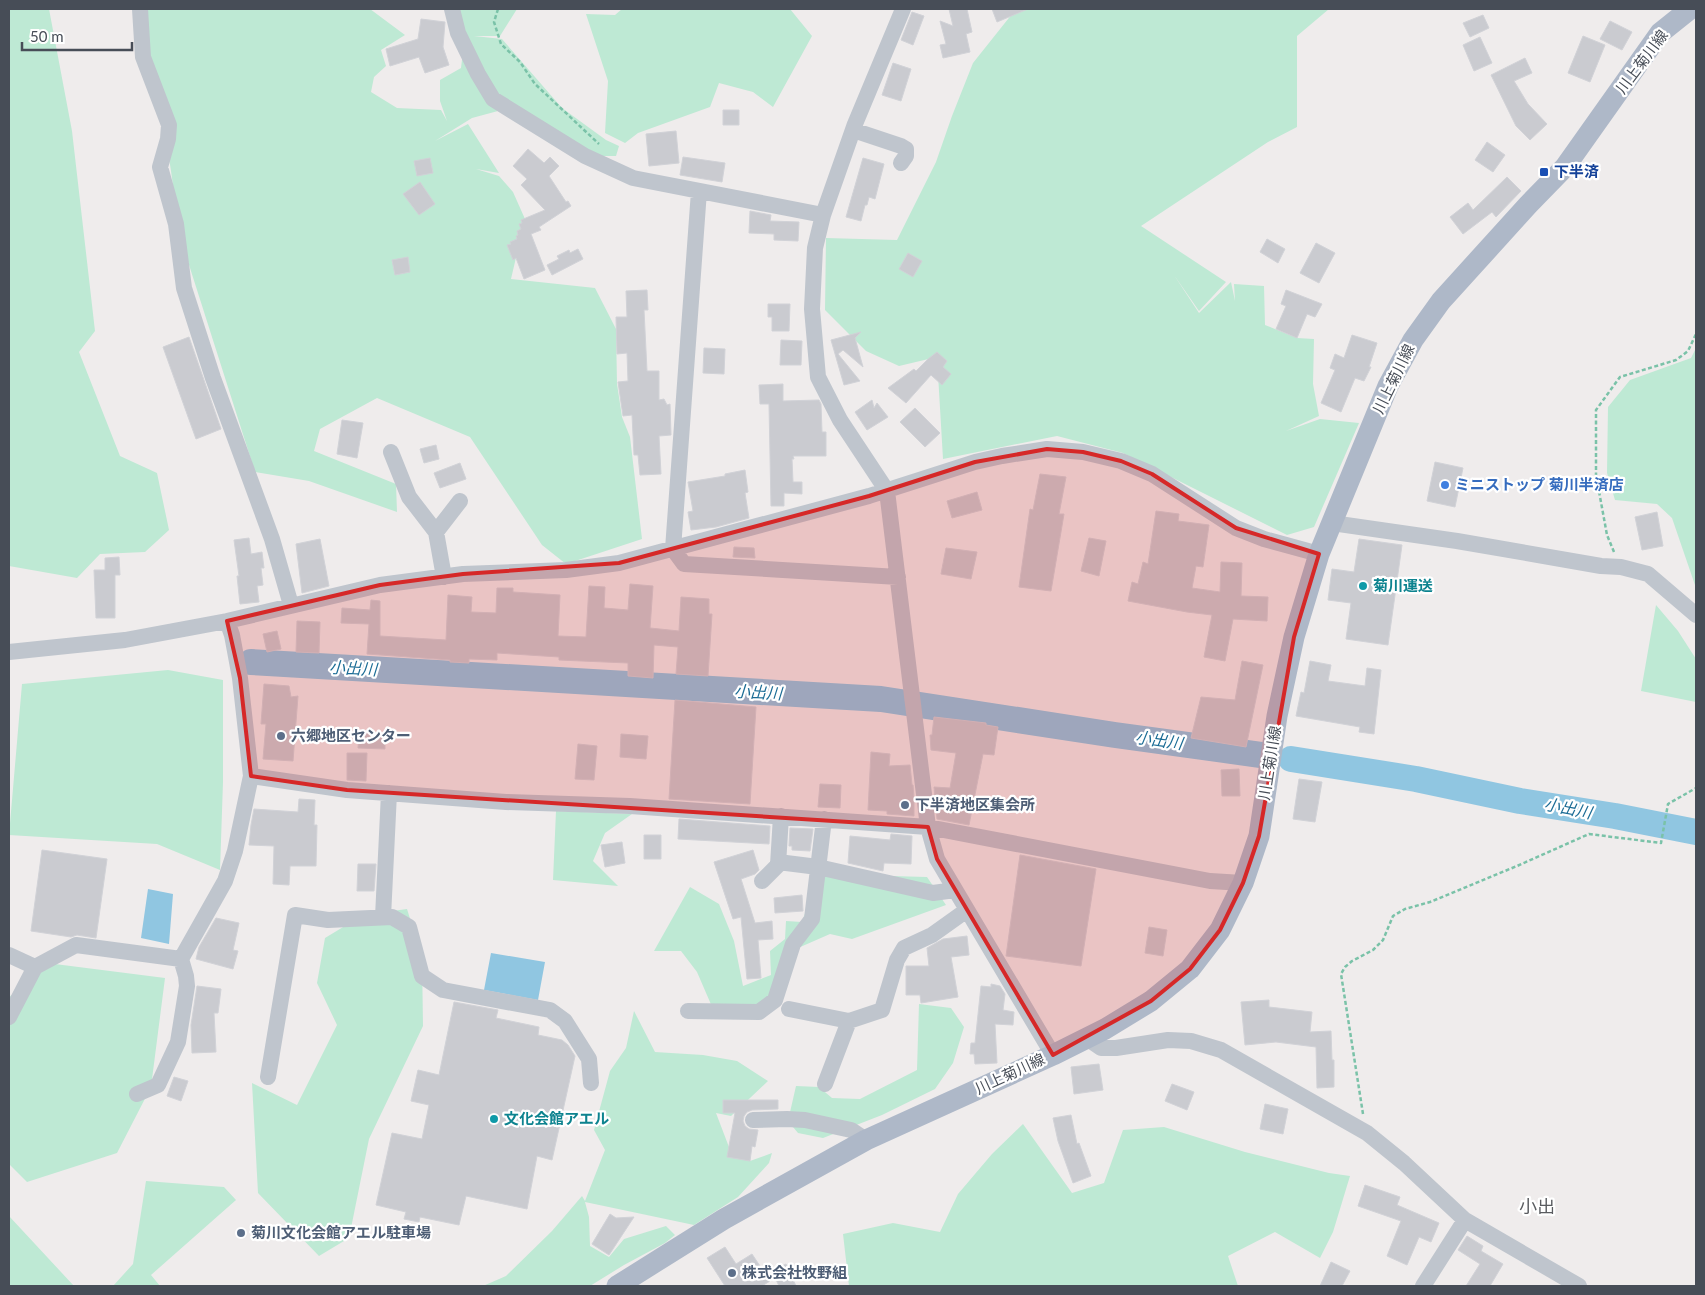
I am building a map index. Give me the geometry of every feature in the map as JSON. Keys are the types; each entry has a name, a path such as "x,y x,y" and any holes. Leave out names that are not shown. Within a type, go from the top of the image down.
{"main road":[{"name":"川上菊川線","path":"617,1286 724,1219 866,1140 1053,1055 1105,1028 1151,1001 1190,969 1220,930 1243,883 1258,836 1277,716 1294,637 1319,554 1388,386 1413,340 1441,301 1475,261 1565,168 1660,33 1690,9"}],"street":[{"path":"140,9 143,56 169,125 168,139 160,167 176,224 184,288 213,378 272,539 291,606"},
{"path":"452,9 458,34 493,99 585,156 633,178 823,215"},
{"path":"903,9 853,130 823,215 815,248 812,309 818,377 840,420 887,491 928,827 937,859 1053,1055"},
{"path":"853,130 901,146 906,150 906,156 901,163"},
{"path":"699,191 673,549 684,564 898,577"},
{"path":"9,652 125,640 227,621 380,586 463,574 566,570 619,563 887,491 975,462 1047,449 1083,452 1121,461 1152,474 1236,528 1264,539 1319,554"},
{"path":"391,452 409,497 436,532 444,577"},
{"path":"436,532 460,501"},
{"path":"1332,523 1457,541 1601,566 1621,567 1648,574 1696,615"},
{"path":"137,1094 158,1085 178,1042 187,986 181,959 225,881 235,851 251,776 240,678 232,634 227,621"},
{"path":"251,776 347,790 506,802 630,806 928,827 1210,881 1243,883"},
{"path":"383,917 390,793"},
{"path":"762,881 778,865 781,816"},
{"path":"688,1010 759,1012 775,1000 793,944 812,919 824,819"},
{"path":"778,862 818,867 932,893 955,890"},
{"path":"789,1009 849,1021 882,1010 897,960 904,948 932,935 967,910"},
{"path":"268,1077 296,915 328,920 392,917 409,927 422,976 443,990 550,1010 565,1021 589,1059 591,1083"},
{"path":"9,1017 35,967 76,945 181,959"},
{"path":"9,955 35,967"},
{"path":"825,1084 849,1021"},
{"path":"1085,1037 1101,1048 1116,1048 1168,1040 1191,1041 1221,1050 1367,1132 1404,1163 1465,1220 1579,1286"},
{"path":"753,1120 804,1120 851,1130 866,1140"},
{"path":"1423,1286 1465,1220"}],"path":[{"path":"498,9 494,22 501,44 520,62 535,84 612,156 611,168"},
{"path":"1621,567 1607,535 1596,475 1596,410 1620,377 1676,360 1688,351 1696,334"},
{"path":"1367,1132 1341,974 1352,961 1373,950 1383,940 1393,916 1405,909 1430,902 1589,834 1661,843 1668,804 1696,788"}],"highlighted area":[{"path":"1047,449 1083,452 1121,461 1152,474 1236,528 1319,554 1294,637 1259,836 1243,883 1220,930 1190,969 1151,1001 1053,1055 937,859 928,827 347,790 251,776 240,678 227,621 380,585 463,574 619,563 869,496 975,462"}],"green space":[{"path":"9,9 49,9 72,131 95,331 79,352 120,456 157,473 169,530 145,552 100,554 77,578 9,566"},
{"path":"133,9 370,9 405,35 381,50 386,66 374,77 371,92 397,108 441,110 447,121 440,101 440,80 461,68 465,35 456,9 517,9 500,36 474,36 502,39 562,108 606,140 619,146 616,156 597,156 513,107 472,118 435,141 468,124 499,173 476,169 499,176 513,192 525,219 511,279 595,288 616,329 617,384 622,417 630,437 642,539 566,564 542,545 470,437 377,398 320,429 314,451 396,484 397,512 309,481 255,472 176,224 171,170 166,143"},
{"path":"622,9 790,9 812,36 773,107 753,92 719,83 710,107 638,133 625,143 605,133 608,81 586,14 615,15"},
{"path":"1016,9 1329,9 1297,36 1297,127 1268,142 1141,226 1226,282 1199,311 1174,275 1199,313 1231,282 1235,301 1234,284 1264,286 1265,325 1297,338 1314,339 1313,384 1319,416 1286,431 1320,419 1359,423 1314,527 1287,535 1123,453 1057,436 943,459 937,357 899,366 866,351 825,310 826,238 897,240 936,162 973,63"},
{"path":"1696,348 1696,588 1672,518 1657,504 1615,500 1607,473 1608,407 1630,380 1691,358"},
{"path":"1656,605 1678,631 1696,659 1696,702 1641,691"},
{"path":"168,670 223,680 223,782 220,870 157,844 9,835 22,684"},
{"path":"556,811 632,814 605,833 593,861 618,886 553,880"},
{"path":"819,874 927,877 946,905 852,939 830,934 798,948 769,1004 713,1009 697,972 681,951 654,951 690,887 719,904 734,941 743,986 771,975 770,951 785,939 786,921 802,922"},
{"path":"407,909 422,957 423,1026 369,1139 349,1238 319,1256 258,1193 252,1083 297,1105 337,1025 317,983 325,938 363,915"},
{"path":"47,963 165,978 151,1087 117,1153 27,1182 9,1164 9,997 31,981"},
{"path":"919,1004 951,1008 964,1027 953,1063 935,1089 882,1115 823,1138 798,1133 788,1121 796,1086 819,1087 832,1098 860,1099 917,1070"},
{"path":"634,1011 655,1052 703,1055 737,1061 768,1081 731,1116 716,1113 732,1155 750,1161 772,1153 769,1163 738,1197 694,1225 585,1202 589,1217 590,1246 609,1257 624,1239 666,1226 675,1235 665,1243 590,1286 483,1286 506,1276 552,1231 582,1196 585,1201 605,1150 594,1130 610,1071 626,1048"},
{"path":"1023,1124 1072,1193 1104,1183 1123,1130 1164,1127 1245,1152 1329,1173 1350,1176 1333,1232 1320,1258 1275,1232 1228,1256 1238,1286 849,1286 843,1234 893,1223 940,1232 958,1194 992,1154"},
{"path":"146,1181 224,1187 236,1200 151,1275 160,1286 113,1286 133,1264"},
{"path":"9,1216 74,1286 9,1286"}],"water":[{"path":"148,889 173,894 169,944 141,938"},
{"path":"491,953 545,962 538,1000 484,990"}],"building":[{"path":"949,9 967,9 972,32 966,34 970,52 943,58 940,45 946,44 940,21 953,26"},
{"path":"992,9 1028,9 997,22"},
{"path":"912,12 924,16 913,45 901,40"},
{"path":"1483,15 1489,28 1470,37 1463,23"},
{"path":"421,19 445,22 443,47 449,65 425,73 419,57 390,66 386,49 418,39"},
{"path":"1610,21 1632,32 1622,50 1600,39"},
{"path":"1583,36 1605,45 1590,82 1568,73"},
{"path":"1480,37 1492,63 1474,71 1463,45"},
{"path":"1525,58 1532,73 1514,81 1528,104 1547,124 1530,140 1516,126 1491,75"},
{"path":"893,63 911,69 901,101 882,95"},
{"path":"723,110 739,110 739,125 723,125"},
{"path":"676,131 679,163 649,166 646,134"},
{"path":"1487,142 1505,155 1493,172 1475,160"},
{"path":"528,149 544,163 550,157 559,166 549,176 566,202 568,201 571,206 539,227 541,230 531,234 545,270 524,279 516,258 513,260 507,245 517,239 517,231 521,229 519,224 522,223 521,220 545,210 521,185 527,179 513,166"},
{"path":"683,157 725,163 722,182 680,175"},
{"path":"430,158 433,173 417,176 414,161"},
{"path":"863,158 884,164 875,199 869,197 861,221 846,217"},
{"path":"1507,177 1521,191 1496,217 1492,212 1463,234 1450,217 1468,203 1473,210"},
{"path":"420,182 435,204 419,215 403,194"},
{"path":"750,211 771,215 770,221 799,222 798,241 774,240 774,234 749,233"},
{"path":"1267,239 1285,249 1278,263 1260,252"},
{"path":"1316,243 1335,253 1319,283 1300,273"},
{"path":"578,249 583,259 552,275 547,265 559,259 557,256 569,250 570,253"},
{"path":"908,253 922,261 913,277 899,269"},
{"path":"408,257 410,272 395,275 392,260"},
{"path":"647,290 648,310 644,310 647,371 659,371 659,400 664,399 667,405 670,404 671,435 659,436 661,474 640,475 638,455 634,455 632,415 623,416 618,382 628,381 627,353 617,354 616,317 627,317 626,291"},
{"path":"1286,290 1322,304 1315,317 1307,314 1297,338 1276,329 1286,306 1281,304"},
{"path":"768,304 790,304 789,331 772,331 772,317 768,317"},
{"path":"861,332 855,338 863,367 843,350 838,354 860,381 844,385 831,340"},
{"path":"1352,335 1377,343 1369,367 1371,367 1364,381 1355,378 1341,412 1321,403 1335,370 1330,368 1335,354 1344,358"},
{"path":"189,337 221,429 196,439 163,347"},
{"path":"781,340 802,341 801,365 780,365"},
{"path":"704,348 725,349 724,374 703,373"},
{"path":"937,352 947,361 943,367 951,374 942,385 931,375 906,403 888,388 914,369 916,371"},
{"path":"783,384 783,401 819,400 821,404 822,432 826,432 826,456 793,456 793,482 802,482 802,494 784,493 784,506 771,506 769,404 760,404 759,385"},
{"path":"872,400 874,408 877,403 888,417 867,430 855,412"},
{"path":"915,408 940,433 925,447 900,422"},
{"path":"342,420 363,423 357,458 337,454"},
{"path":"436,445 439,459 424,463 420,449"},
{"name":"ミニストップ 菊川半済店","path":"1435,462 1463,468 1455,507 1427,501"},
{"path":"460,463 466,479 440,488 434,473"},
{"path":"745,470 748,492 745,493 749,518 716,527 691,530 688,512 693,511 688,482 725,476 725,474"},
{"path":"1040,474 1066,477 1059,514 1064,514 1051,591 1019,587 1030,509 1033,510"},
{"path":"977,492 982,510 952,518 947,501"},
{"path":"1156,511 1179,514 1178,521 1209,525 1203,567 1196,566 1192,588 1220,592 1221,562 1242,563 1241,596 1268,597 1267,621 1233,619 1225,661 1204,657 1212,615 1128,601 1132,582 1138,584 1143,562 1148,564"},
{"path":"1657,512 1663,546 1642,550 1635,517"},
{"path":"249,538 251,554 262,552 264,568 261,568 263,585 257,586 259,602 240,604 237,576 239,576 234,540"},
{"path":"1089,538 1106,541 1099,576 1081,571"},
{"path":"320,539 329,586 302,593 296,544"},
{"name":"菊川運送","path":"1359,539 1402,545 1388,645 1346,639 1351,603 1328,600 1332,569 1354,572"},
{"path":"734,547 754,548 755,558 733,557"},
{"path":"946,548 977,552 971,579 941,574"},
{"path":"119,557 120,575 115,575 115,618 96,618 94,570 105,570 105,558"},
{"path":"630,584 653,586 650,628 679,631 681,597 709,599 709,614 712,614 708,676 676,674 678,647 654,645 653,678 628,676 628,663 559,660 559,657 497,653 497,660 469,659 469,663 367,654 369,624 341,623 342,608 370,610 371,600 380,601 380,636 446,640 448,595 472,597 471,612 496,613 497,588 513,588 513,592 560,595 558,636 586,637 589,586 605,587 604,608 628,610"},
{"path":"297,621 320,622 319,653 296,652"},
{"path":"277,631 281,649 267,652 263,634"},
{"path":"1242,661 1263,665 1246,747 1191,738 1201,697 1235,700"},
{"path":"1310,661 1331,665 1328,681 1365,686 1367,668 1381,670 1374,734 1359,732 1360,727 1296,716 1301,692 1304,693"},
{"path":"264,684 289,686 291,697 298,696 293,761 263,759 266,724 261,724"},
{"path":"675,700 756,707 750,804 669,799"},
{"path":"934,717 986,723 986,725 998,727 994,755 983,754 969,825 937,819 934,787 950,788 956,753 931,750 930,735 932,735"},
{"path":"359,733 385,733 385,749 358,748"},
{"path":"621,734 648,736 646,759 620,757"},
{"path":"578,744 597,746 594,780 575,779"},
{"path":"871,752 890,754 889,766 910,765 914,816 887,814 887,811 868,810"},
{"path":"347,753 367,753 366,781 347,780"},
{"path":"1239,769 1240,796 1222,796 1221,770"},
{"path":"1299,779 1322,782 1315,822 1293,819"},
{"path":"820,784 841,785 840,808 818,807"},
{"path":"299,799 315,800 314,825 317,825 316,866 290,866 289,885 273,884 274,846 249,845 254,809 298,812"},
{"path":"679,819 770,826 769,844 678,839"},
{"path":"790,828 813,829 810,851 792,850 792,846 789,846"},
{"path":"891,834 912,836 911,864 884,863 883,871 848,863 850,836 890,840"},
{"path":"644,835 661,835 661,859 644,859"},
{"path":"622,842 625,863 605,867 601,845"},
{"path":"42,850 107,859 96,938 77,935 71,937 31,931"},
{"path":"753,850 759,870 755,874 741,879 755,923 772,921 773,939 758,940 761,978 747,979 741,917 733,919 714,862"},
{"path":"1020,855 1096,869 1081,966 1006,956"},
{"path":"358,864 376,864 374,891 357,891"},
{"path":"802,895 803,911 775,913 774,898"},
{"path":"216,918 239,923 233,950 238,951 233,969 196,959 199,947"},
{"path":"1149,927 1167,930 1163,956 1145,953"},
{"path":"967,936 969,955 951,957 958,997 921,1003 920,995 906,995 906,966 929,966 927,948 943,939"},
{"path":"991,984 1000,986 1005,994 1003,1010 1014,1012 1013,1025 995,1024 997,1063 975,1064 974,1054 970,1054 971,1043 975,1043 981,986 991,987"},
{"path":"197,986 221,989 218,1013 214,1013 216,1052 192,1053 191,1025"},
{"path":"1269,1000 1269,1007 1312,1012 1310,1032 1331,1031 1334,1087 1317,1088 1316,1047 1276,1042 1245,1045 1241,1002"},
{"name":"文化会館アエル","path":"454,1002 498,1010 496,1018 539,1027 538,1035 562,1040 568,1045 575,1056 552,1160 537,1156 527,1209 466,1196 459,1225 420,1217 419,1222 404,1219 406,1212 376,1205 392,1133 422,1139 429,1105 411,1101 418,1070 439,1075"},
{"path":"1099,1064 1103,1090 1074,1094 1071,1067"},
{"path":"174,1077 188,1081 181,1101 167,1096"},
{"path":"1172,1084 1194,1092 1187,1110 1165,1101"},
{"path":"723,1100 778,1100 778,1109 752,1110 744,1116 745,1126 749,1129 758,1130 755,1147 752,1146 750,1161 727,1157 735,1113 723,1113"},
{"path":"1265,1104 1288,1109 1283,1134 1260,1129"},
{"path":"1071,1115 1077,1144 1079,1143 1091,1176 1073,1183 1058,1141 1053,1118"},
{"path":"1365,1185 1400,1197 1397,1205 1439,1223 1431,1242 1419,1237 1407,1265 1387,1256 1401,1221 1358,1206"},
{"path":"610,1214 616,1218 634,1217 609,1255 592,1244"},
{"path":"1467,1236 1483,1246 1481,1251 1503,1264 1490,1286 1466,1286 1480,1264 1458,1250"},
{"path":"725,1247 736,1264 752,1254 770,1281 762,1286 725,1286 707,1258"},
{"path":"1331,1262 1350,1271 1342,1286 1320,1286"},
{"path":"786,1264 796,1286 779,1286 772,1271"}],"waterway":[{"name":"小出川","path":"251,662 881,699 1261,755"},
{"name":"小出川","path":"1291,759 1416,779 1520,801 1615,816 1696,832"}],"place":[{"name":"下半済","path":"1544,172"},
{"name":"ミニストップ 菊川半済店","path":"1445,485"},
{"name":"菊川運送","path":"1363,586"},
{"name":"六郷地区センター","path":"281,736"},
{"name":"下半済地区集会所","path":"905,805"},
{"name":"文化会館アエル","path":"494,1119"},
{"name":"菊川文化会館アエル駐車場","path":"241,1233"},
{"name":"株式会社牧野組","path":"732,1273"}],"district":[{"name":"小出","path":"1537,1207"}]}
